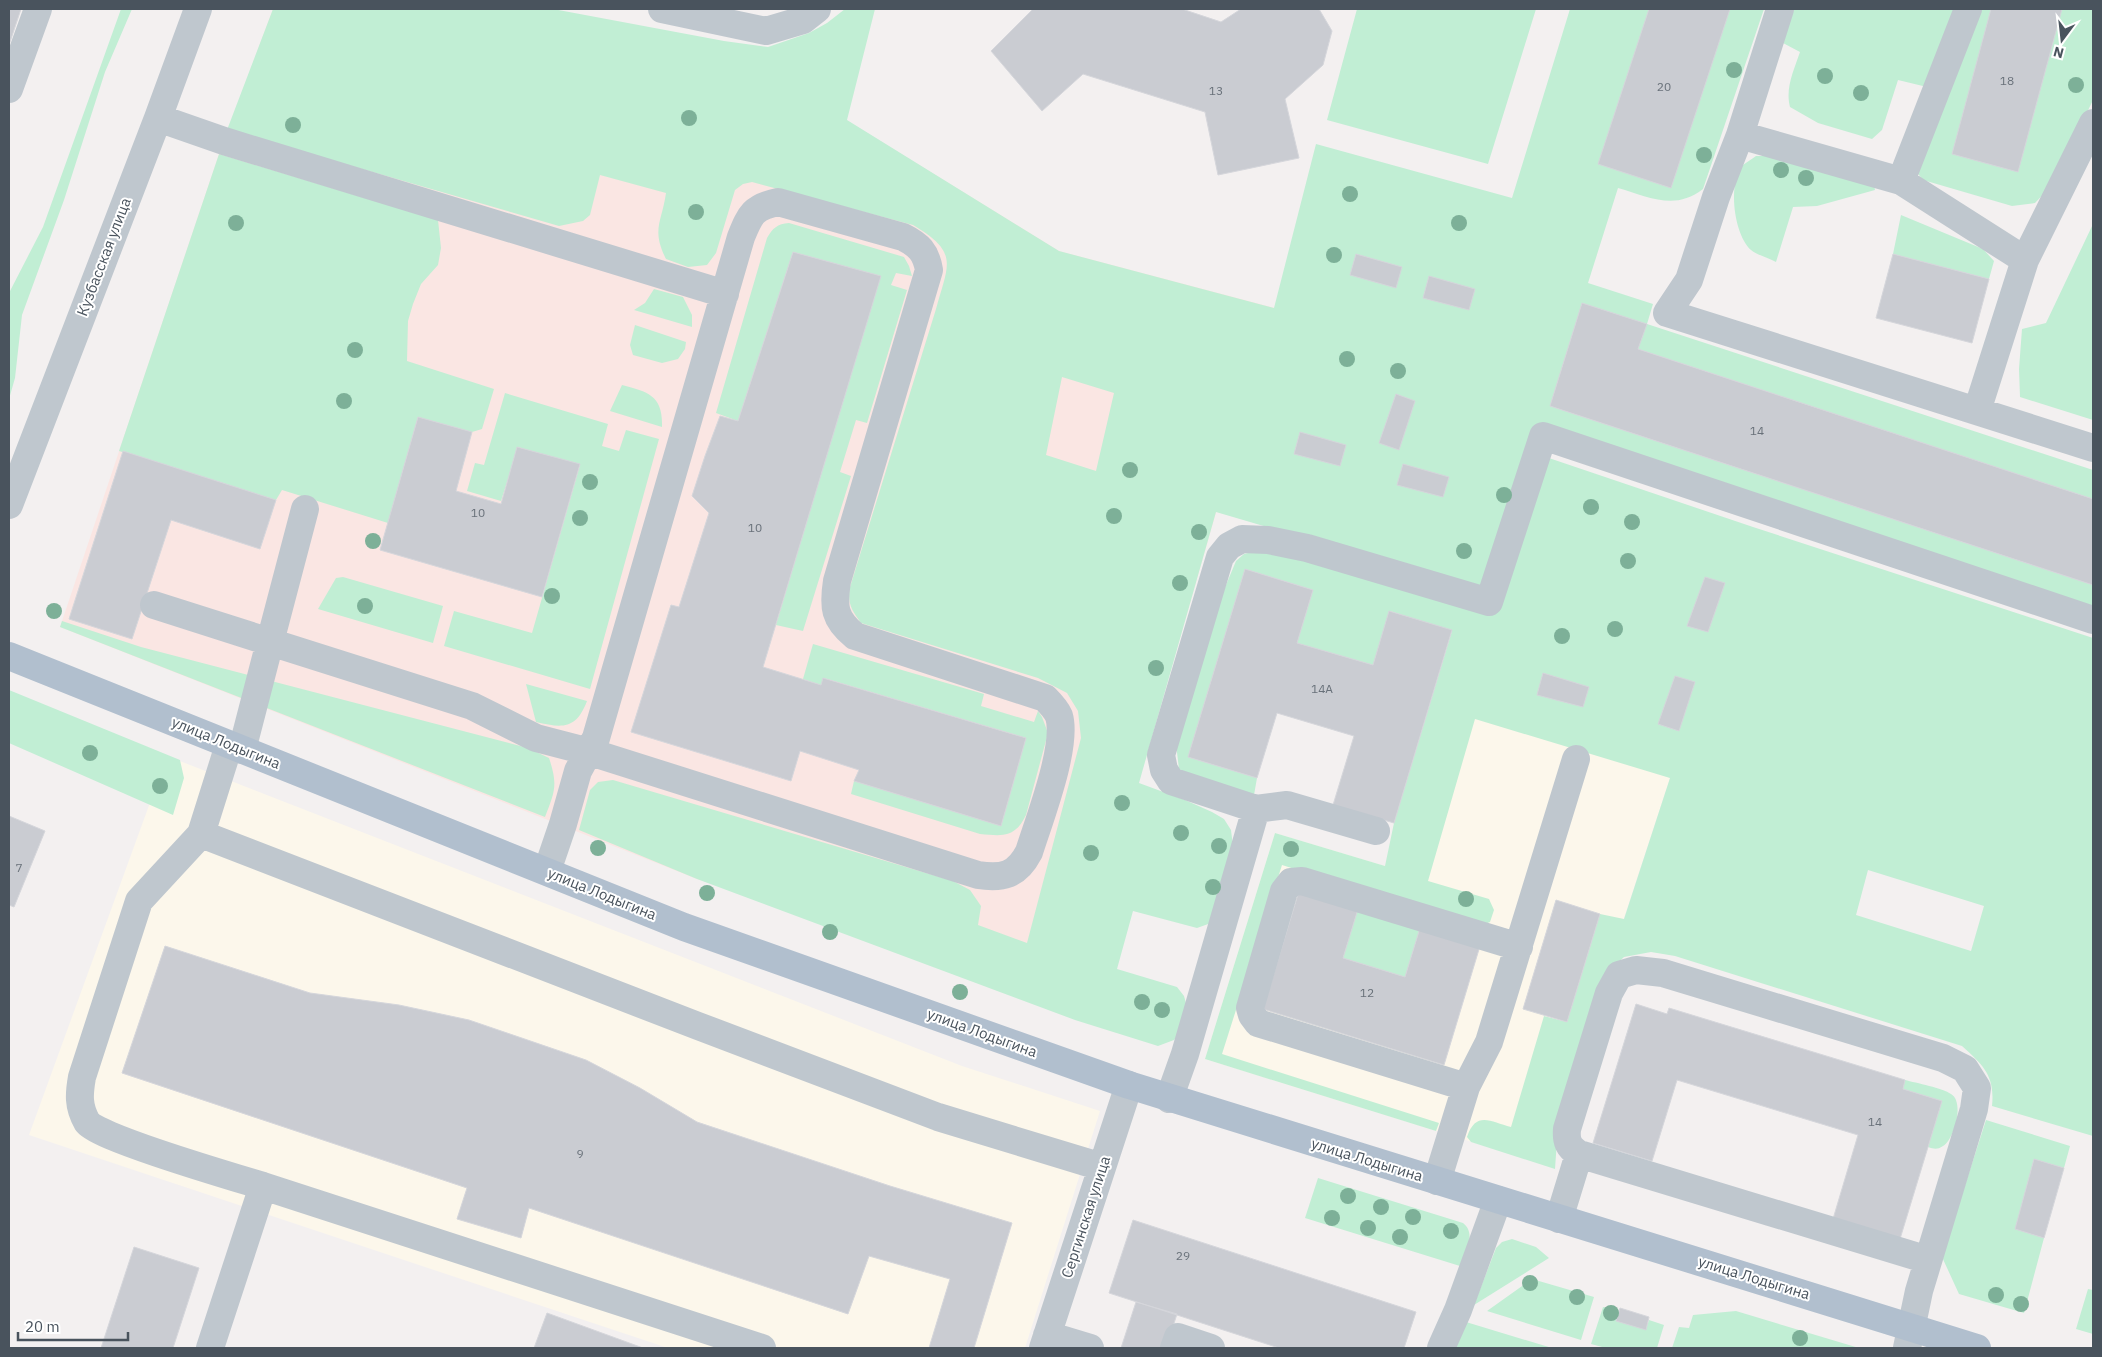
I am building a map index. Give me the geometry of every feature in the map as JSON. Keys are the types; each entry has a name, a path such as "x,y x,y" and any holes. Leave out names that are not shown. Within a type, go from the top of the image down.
{"main road":[{"name":"улица Лодыгина","path":"9,656 684,927 1129,1085 1559,1219 1910,1338 1977,1348"}],"street":[{"path":"9,88 38,9"},
{"name":"Кузбасская улица","path":"9,505 198,9"},
{"path":"662,9 766,31 803,20 817,9"},
{"path":"1780,9 1740,135 1716,197 1689,280 1667,313 2093,448"},
{"path":"1901,181 1968,9"},
{"path":"158,118 224,141 725,294"},
{"path":"1977,411 2025,260 2093,123"},
{"path":"1740,135 1901,181 2025,260"},
{"path":"154,605 472,706 536,738 590,752 978,875 992,877 1010,874 1023,865 1030,852 1056,763 1062,734 1058,715 1044,698 855,636 844,626 836,613 834,599 837,581 929,270 924,252 917,244 903,237 778,202 763,205 754,211 748,219 741,237 604,711 590,752 578,770 564,824 546,871"},
{"path":"1376,831 1287,805 1256,809 1171,781 1164,770 1161,754 1220,557 1229,546 1242,539 1268,540 1307,548 1489,602 1543,436 2093,620"},
{"path":"305,509 270,642 236,747 200,834 139,901 82,1077 79,1100 88,1123 111,1137 762,1348"},
{"path":"1437,1181 1466,1087 1489,1042 1576,759"},
{"path":"1169,1099 1185,1054 1256,809"},
{"path":"200,834 938,1117 1102,1167"},
{"path":"1466,1087 1258,1023 1252,1015 1250,1008 1284,891 1291,882 1302,881 1518,947"},
{"path":"1910,1338 1919,1291 1974,1109 1977,1088 1965,1070 1942,1058 1663,973 1636,970 1619,975 1608,994 1567,1129 1566,1140 1571,1149 1579,1154 1928,1260"},
{"name":"Сергинская улица","path":"1045,1342 1129,1085"},
{"path":"1559,1219 1579,1154"},
{"path":"210,1348 263,1186"},
{"path":"1441,1348 1458,1310 1498,1200"},
{"path":"1174,1348 1178,1337 1211,1348"},
{"path":"1045,1342 1090,1348"}],"shaded area":[{"path":"273,9 846,120 1059,251 1275,308 1138,783 1079,1005 697,879 60,627 219,154"},
{"path":"1461,683 1670,778 1543,1164 1205,1059 1275,833 1385,866"},
{"path":"167,756 962,1066 1100,1111 1025,1348 668,1348 29,1135"}],"green space":[{"path":"121,9 132,9 105,72 64,200 22,315 15,378 9,399 9,293 43,227"},
{"path":"273,9 553,9 724,41 768,47 809,33 827,23 845,9 875,9 847,120 1059,251 1274,308 1316,144 1512,198 1570,9 1764,9 1703,189 1693,196 1672,201 1651,198 1618,188 1588,283 1653,304 1647,324 2093,470 2093,499 1638,349 1646,324 1582,303 1550,406 2093,585 2093,606 1550,427 1537,454 2093,638 2093,1136 1992,1106 1990,1079 1982,1066 1962,1046 1675,956 1651,952 1624,957 1612,968 1559,1111 1555,1169 1471,1142 1467,1137 1475,1123 1480,1121 1491,1121 1511,1127 1544,1016 1567,1022 1600,914 1624,919 1670,778 1475,719 1428,881 1489,899 1494,910 1490,922 1478,927 1282,865 1222,1054 1439,1123 1436,1131 1205,1059 1275,833 1385,866 1394,823 1452,631 1390,611 1373,665 1297,643 1313,590 1245,569 1188,757 1257,778 1254,795 1189,776 1179,769 1175,736 1216,609 1236,561 1244,554 1252,552 1267,527 1216,512 1139,783 1185,800 1224,819 1231,830 1234,854 1211,923 1197,928 1133,911 1117,969 1177,987 1184,996 1187,1007 1180,1032 1174,1040 1158,1046 1075,1020 697,879 579,830 590,790 598,782 613,780 953,881 970,890 981,906 978,925 1027,943 1081,738 1078,711 1067,693 1038,678 861,623 853,610 849,598 850,587 944,281 947,261 944,252 928,235 913,225 752,182 743,184 735,190 716,253 707,265 688,267 666,259 659,240 659,226 666,193 600,175 590,215 583,221 559,226 227,130","holes":["1062,377 1114,393 1096,471 1046,455","1868,870 1984,906 1971,951 1856,915"]},
{"path":"1357,9 1536,9 1488,164 1327,120"},
{"path":"1794,9 2093,9 2093,100 2052,185 2035,203 2012,206 1923,180 1915,170 1927,87 1898,80 1882,130 1872,139 1818,123 1790,107 1789,86 1800,52 1783,43"},
{"path":"219,154 438,220 441,248 438,265 421,284 413,304 408,321 407,361 494,389 482,429 472,432 418,417 388,523 282,490 276,500 119,451"},
{"path":"1756,156 1772,156 1874,185 1875,190 1817,206 1793,207 1776,262 1751,250 1740,233 1737,221 1734,196 1738,173 1743,165"},
{"path":"1901,215 1983,249 1994,261 1989,279 1893,254"},
{"path":"789,223 904,257 912,276 896,273 891,285 907,290 867,423 856,420 840,472 851,476 803,631 776,625 880,276 793,252 738,421 716,413 767,238 776,227"},
{"path":"2093,224 2093,420 2020,397 2019,369 2022,329 2046,323"},
{"path":"654,289 683,297 692,315 692,327 634,310 645,303"},
{"path":"635,325 686,342 685,349 678,359 662,363 633,355 630,345"},
{"path":"622,385 647,393 657,402 662,417 662,427 610,411"},
{"path":"505,393 608,424 602,446 619,451 626,430 659,439 590,689 444,646 454,611 532,633 580,465 518,447 501,501 467,491 475,463 484,465"},
{"path":"343,577 443,606 433,643 318,609 336,578"},
{"path":"62,621 141,647 528,748 549,758 554,775 554,788 545,817 60,627"},
{"path":"813,644 984,694 981,706 1034,722 1038,711 1048,733 1026,815 1022,823 1013,832 1008,834 980,834 851,794 854,781 1001,826 1026,738 824,678 821,685 803,679"},
{"path":"526,684 587,701 578,717 567,725 561,726 536,722"},
{"path":"9,690 180,760 184,778 173,815 9,743"},
{"path":"1358,909 1420,928 1405,977 1343,958"},
{"path":"1905,1080 1942,1090 1955,1098 1958,1112 1954,1129 1947,1142 1941,1147 1935,1149 1928,1147 1942,1101 1903,1089"},
{"path":"1986,1120 2070,1146 2064,1168 2034,1159 2016,1229 2044,1238 2024,1313 1959,1294 1942,1257"},
{"path":"1318,1178 1463,1223 1467,1227 1470,1238 1460,1266 1305,1218"},
{"path":"1512,1239 1536,1247 1549,1258 1474,1305 1496,1248 1502,1242"},
{"path":"1532,1279 1594,1297 1581,1340 1487,1311"},
{"path":"2088,1289 2093,1290 2093,1334 2076,1329"},
{"path":"1603,1307 1619,1312 1646,1329 1649,1320 1664,1325 1657,1348 1606,1348 1591,1344"},
{"path":"1736,1311 1859,1348 1672,1348 1679,1327 1689,1328 1693,1315"},
{"path":"1466,1322 1552,1348 1456,1348"}],"building":[{"path":"9,9 21,9 9,45"},
{"path":"1033,9 1182,9 1221,22 1241,9 1319,9 1332,31 1323,65 1285,99 1299,158 1218,175 1205,112 1083,74 1042,111 991,51"},
{"path":"1649,9 1730,9 1671,188 1598,164"},
{"path":"1991,9 2062,9 2018,172 1952,154"},
{"path":"793,252 881,276 763,667 821,685 823,678 1026,738 1001,826 854,781 859,770 800,751 791,781 631,732 671,605 679,607 709,513 692,496 705,456 720,416 738,421"},
{"path":"1356,254 1402,267 1396,288 1350,275"},
{"path":"1893,254 1989,279 1972,343 1876,318"},
{"path":"1429,276 1475,289 1469,310 1423,298"},
{"path":"1582,303 1647,324 1638,349 2093,499 2093,585 1550,406"},
{"path":"1396,394 1415,401 1399,450 1379,443"},
{"path":"418,417 472,432 456,491 501,504 517,447 580,464 542,597 380,550"},
{"path":"1300,432 1346,445 1340,466 1294,454"},
{"path":"123,451 276,500 260,549 171,520 132,639 69,619"},
{"path":"1403,464 1449,477 1443,497 1397,485"},
{"path":"1245,569 1313,590 1297,643 1373,665 1389,611 1452,630 1394,823 1333,805 1354,736 1277,713 1257,778 1188,757"},
{"path":"1705,577 1725,583 1708,632 1687,626"},
{"path":"1543,673 1589,687 1583,707 1537,695"},
{"path":"1675,676 1695,682 1679,731 1658,724"},
{"path":"9,816 45,831 14,907 9,905"},
{"path":"1299,891 1358,909 1343,958 1405,977 1420,928 1480,946 1444,1065 1263,1009"},
{"path":"1556,900 1600,914 1567,1022 1523,1009"},
{"path":"165,946 310,993 399,1005 469,1020 586,1060 640,1088 697,1122 890,1186 1012,1223 974,1348 929,1348 950,1279 869,1256 848,1314 529,1208 521,1238 457,1219 467,1188 122,1073"},
{"path":"1636,1004 1667,1014 1669,1008 1905,1080 1903,1089 1942,1101 1900,1239 1833,1219 1858,1135 1677,1080 1652,1161 1593,1143"},
{"path":"2034,1159 2064,1168 2044,1238 2015,1229"},
{"path":"1133,1220 1416,1312 1404,1348 1279,1348 1109,1293"},
{"path":"134,1247 199,1268 173,1348 101,1348"},
{"path":"1136,1302 1177,1314 1166,1348 1121,1348"},
{"path":"1620,1308 1649,1317 1646,1330 1616,1321"},
{"path":"547,1313 643,1348 534,1348"}]}
